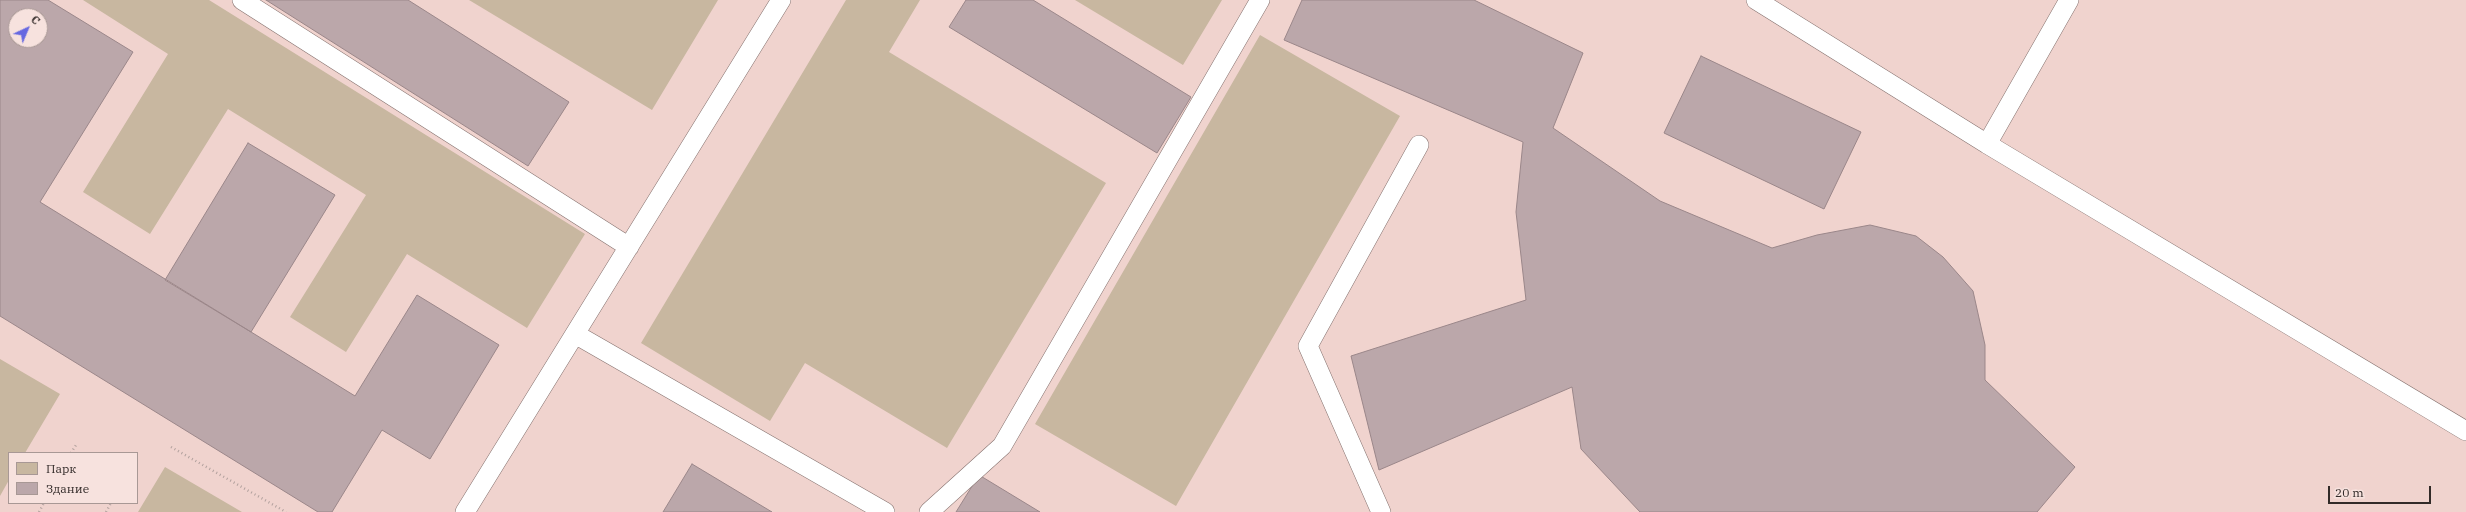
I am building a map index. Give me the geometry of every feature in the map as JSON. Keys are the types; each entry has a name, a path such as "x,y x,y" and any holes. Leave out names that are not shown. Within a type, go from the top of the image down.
{"lane":[{"path":"242,0 629,247"},
{"path":"465,512 781,0"},
{"path":"929,512 1002,446 1260,0"},
{"path":"1756,0 1987,144 2466,432"},
{"path":"1987,144 2069,0"},
{"path":"1381,512 1308,346 1419,146"},
{"path":"575,334 886,512"}],"path":[{"path":"72,452 76,445"},
{"path":"171,447 286,512"}],"shaded area":[{"path":"0,0 2466,0 2466,512 0,512"}],"green space":[{"path":"83,0 209,0 585,234 527,328 407,254 346,352 290,317 366,195 228,109 150,234 83,192 168,54"},
{"path":"469,0 718,0 652,110"},
{"path":"846,0 920,0 889,52 1106,183 947,448 805,363 770,421 641,343"},
{"path":"1075,0 1222,0 1183,65"},
{"path":"1260,35 1400,116 1176,506 1035,424"},
{"path":"0,359 60,394 26,452 8,452 8,482 0,496"},
{"path":"165,467 242,512 138,512"}],"building":[{"path":"0,0 48,0 133,52 40,202 355,396 417,295 499,345 430,459 382,430 332,512 318,512 0,316"},
{"path":"266,0 408,0 569,102 528,166"},
{"path":"966,0 1033,0 1191,97 1157,153 949,27"},
{"path":"1302,0 1474,0 1583,53 1553,128 1660,201 1772,248 1817,235 1870,225 1916,236 1943,257 1973,291 1985,345 1985,380 2075,467 2037,512 1640,512 1581,449 1572,387 1379,470 1351,356 1526,300 1516,212 1523,142 1284,40"},
{"path":"1701,56 1861,132 1824,209 1664,133"},
{"path":"248,143 335,195 251,332 165,280"},
{"path":"692,464 772,512 663,512"},
{"path":"979,475 1040,512 956,512"}]}
